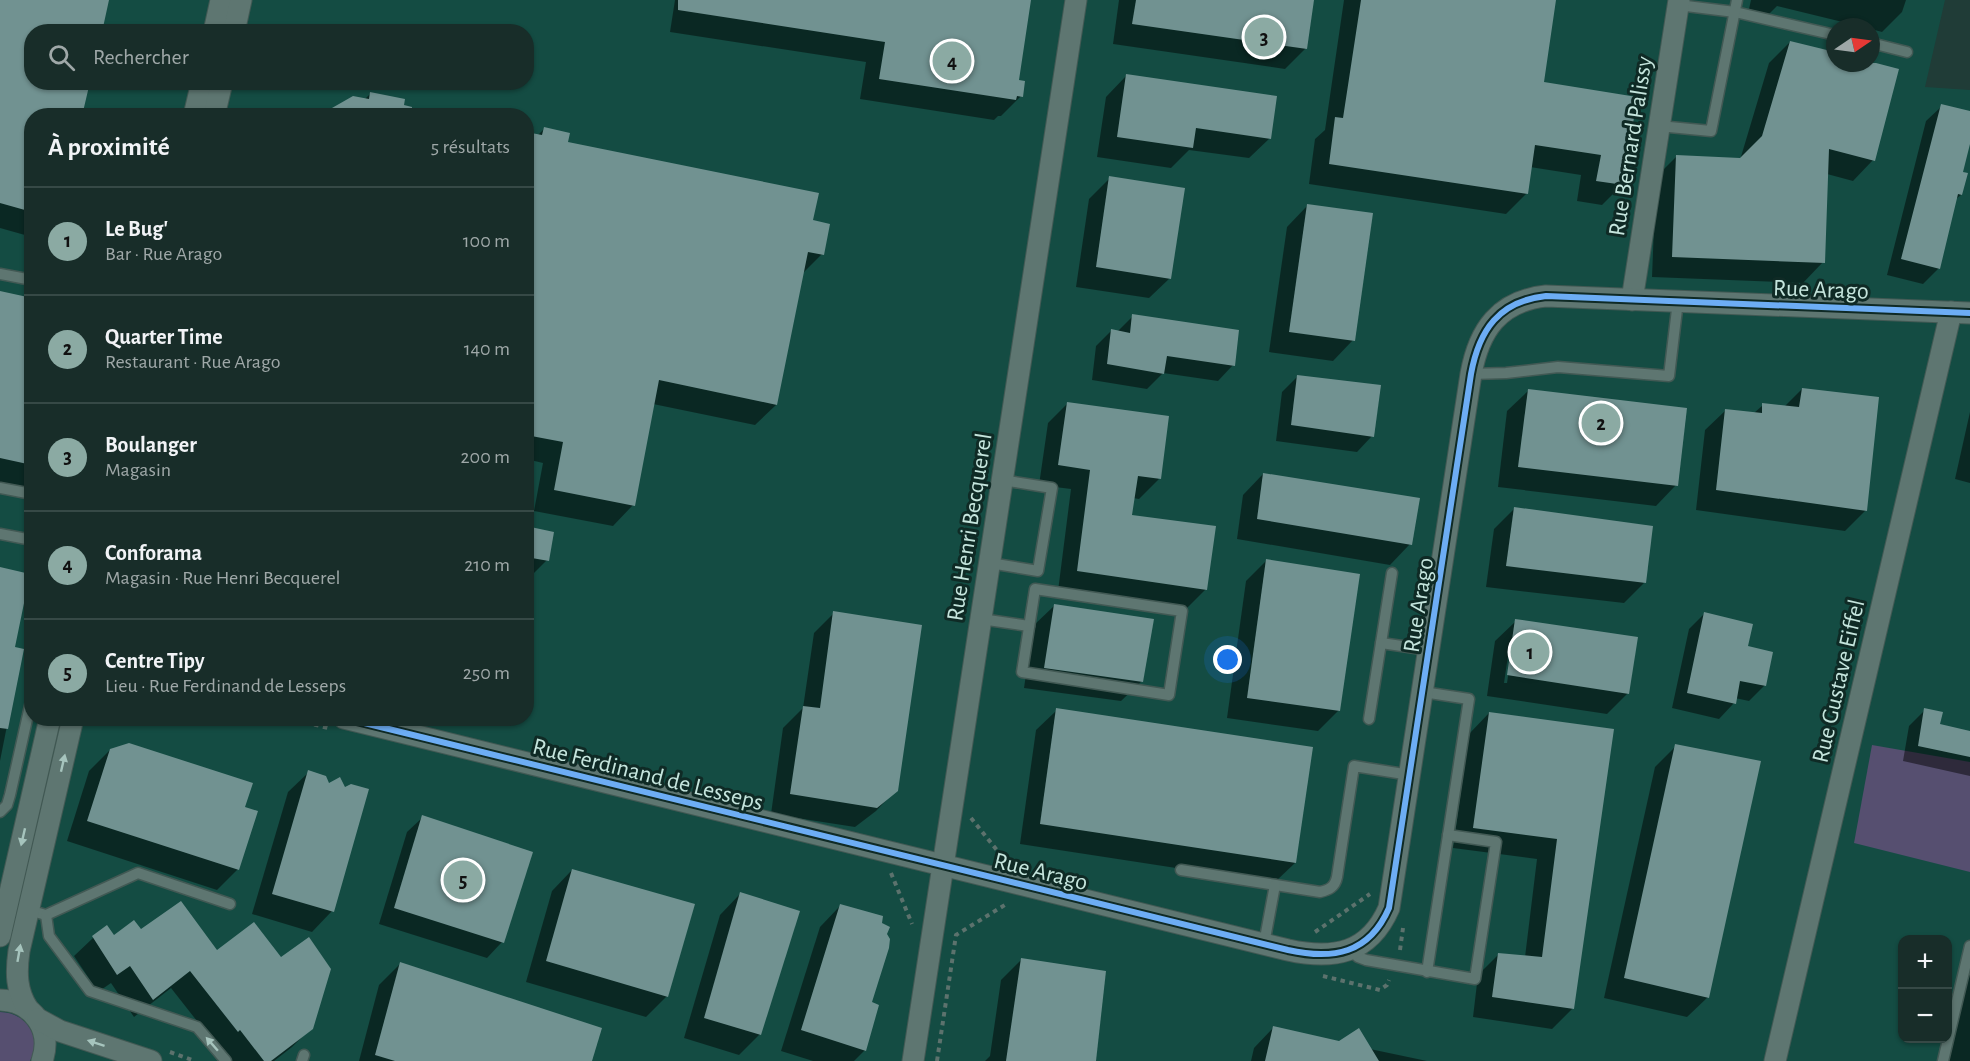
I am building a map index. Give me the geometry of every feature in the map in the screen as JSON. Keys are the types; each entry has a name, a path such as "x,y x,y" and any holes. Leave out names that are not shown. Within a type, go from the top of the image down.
{"street":[{"path":"216,24 221,0"},
{"path":"236,24 241,0"},
{"name":"Rue Henri Becquerel","path":"913,1061 1076,0"},
{"name":"Rue Bernard Palissy","path":"1632,300 1678,2"},
{"path":"196,108 200,90"},
{"path":"216,108 220,90"},
{"name":"Rue Arago","path":"943,866 1310,955 1329,955 1349,949 1369,938 1389,908 1474,356 1484,334 1497,316 1510,306 1533,297 1546,296 1960,313"},
{"name":"Rue Gustave Eiffel","path":"1775,1061 1960,313"},
{"path":"0,936 48,726"},
{"path":"42,1061 46,1043 43,1030 20,995 17,969 19,951 37,913 72,726"},
{"name":"Rue Ferdinand de Lesseps","path":"376,726 943,866"},
{"path":"0,1000 12,1001 60,1031 151,1061"}],"lane":[{"path":"1659,126 1711,131 1737,0"},
{"path":"1678,2 1735,12 1826,33"},
{"path":"1880,45 1907,52"},
{"path":"0,274 24,278"},
{"path":"1471,374 1506,373 1558,367 1669,376 1678,302"},
{"path":"990,563 1038,571 1052,488 1002,480"},
{"path":"0,488 24,492"},
{"path":"0,534 24,538"},
{"path":"1369,719 1392,573"},
{"path":"1035,589 1182,612 1169,695 1022,672 1029,626 1035,589"},
{"path":"981,619 1029,626"},
{"path":"1382,643 1429,650"},
{"path":"1423,692 1469,699 1427,972"},
{"path":"0,812 10,795 25,726"},
{"path":"1181,870 1320,891 1334,886 1354,766 1410,775"},
{"path":"1349,949 1358,957 1366,960 1475,979 1496,842 1448,835"},
{"path":"7,905 37,913 138,873 230,904"},
{"path":"1264,945 1275,885"},
{"path":"37,913 49,936 90,991 197,1027 226,1061"},
{"path":"1943,1061 1970,946"}],"path":[{"path":"1310,936 1376,890"},
{"path":"937,1061 956,935 1016,899"}],"shaded area":[{"path":"0,0 1945,0 1925,87 1970,90 1970,1061 0,1061"},
{"path":"1872,745 1970,762 1970,872 1854,843"},
{"path":"0,1012 17,1016 30,1028 33,1035 34,1052 30,1061 0,1061"}],"building":[{"path":"0,0 109,0 104,24 24,24 24,90 88,90 84,108 24,108 24,210 0,203"},
{"path":"678,0 1031,0 1019,80 1025,81 1023,97 1017,96 1016,100 879,79 885,42 678,10"},
{"path":"1136,0 1314,0 1307,49 1132,24"},
{"path":"1361,0 1556,0 1544,82 1637,97 1624,185 1596,181 1601,155 1535,145 1528,194 1329,164 1335,117 1343,118"},
{"path":"1790,41 1826,50 1826,72 1880,72 1880,64 1899,69 1875,161 1829,149 1825,263 1672,257 1676,155 1740,158 1762,136"},
{"path":"1126,74 1277,96 1271,139 1196,128 1193,148 1117,137"},
{"path":"370,92 405,99 404,105 412,108 332,108 353,96 369,99"},
{"path":"1941,104 1970,111 1970,144 1963,172 1968,173 1962,195 1958,194 1940,269 1901,259"},
{"path":"544,127 570,133 568,142 819,193 813,220 830,224 824,255 808,252 777,405 659,380 635,506 554,490 563,442 534,437 534,134 542,135"},
{"path":"1109,176 1185,188 1171,279 1096,267"},
{"path":"1307,204 1373,213 1355,341 1289,332"},
{"path":"0,291 24,296 24,463 0,458"},
{"path":"1132,314 1239,330 1235,366 1167,356 1164,374 1107,364 1111,329 1130,333"},
{"path":"1297,375 1381,385 1374,437 1291,425"},
{"path":"1802,388 1879,397 1867,511 1716,490 1725,409 1762,413 1762,403 1799,407"},
{"path":"1528,389 1687,408 1678,486 1518,467"},
{"path":"1067,402 1169,416 1161,479 1138,476 1132,515 1216,526 1207,590 1077,571 1090,470 1058,465"},
{"path":"1263,473 1420,498 1412,545 1257,519"},
{"path":"1514,507 1653,526 1646,583 1506,566"},
{"path":"534,528 554,532 549,561 534,558"},
{"path":"1266,559 1360,574 1340,711 1247,698"},
{"path":"0,567 24,573 24,603 15,647 24,649 8,729 0,728"},
{"path":"1054,604 1154,619 1143,682 1044,668"},
{"path":"833,611 922,625 898,791 877,808 790,794 803,706 820,708"},
{"path":"1704,612 1753,624 1748,646 1773,652 1766,686 1740,681 1736,704 1687,693"},
{"path":"1515,619 1638,637 1629,694 1507,675"},
{"path":"1056,708 1313,747 1296,863 1040,824"},
{"path":"1924,708 1943,712 1940,724 1970,731 1970,757 1918,746"},
{"path":"1489,712 1614,729 1574,1009 1492,997 1498,953 1542,957 1557,839 1473,828"},
{"path":"129,743 253,783 245,807 258,811 239,870 87,821 110,749"},
{"path":"1675,744 1761,761 1709,998 1624,978"},
{"path":"308,770 326,776 329,783 340,777 345,787 351,784 369,789 334,912 272,894"},
{"path":"422,815 533,852 504,943 394,908"},
{"path":"572,869 695,904 668,997 546,961"},
{"path":"740,892 800,911 761,1035 704,1018"},
{"path":"181,901 217,950 254,922 281,957 309,937 331,969 313,1029 271,1061 264,1061 190,971 153,1000 130,966 117,975 92,936 107,925 114,935 134,920 141,929"},
{"path":"840,904 883,916 882,923 890,927 887,934 890,939 889,948 872,1002 879,1005 866,1051 801,1030"},
{"path":"1021,958 1106,971 1096,1061 1006,1061"},
{"path":"400,962 602,1028 592,1061 395,1061 375,1055"},
{"path":"1273,1026 1339,1041 1359,1028 1379,1061 1265,1061"}],"cycle path":[{"path":"377,726 1288,950 1320,954 1348,950 1371,935 1389,908 1471,374 1479,344 1494,320 1516,304 1546,296 1970,313"}],"place":[{"name":"Boulanger","path":"1264,37"},
{"name":"Conforama","path":"952,61"},
{"name":"Quarter Time","path":"1601,423"},
{"name":"Le Bug'","path":"1530,652"},
{"name":"Centre Tipy","path":"463,880"}]}
